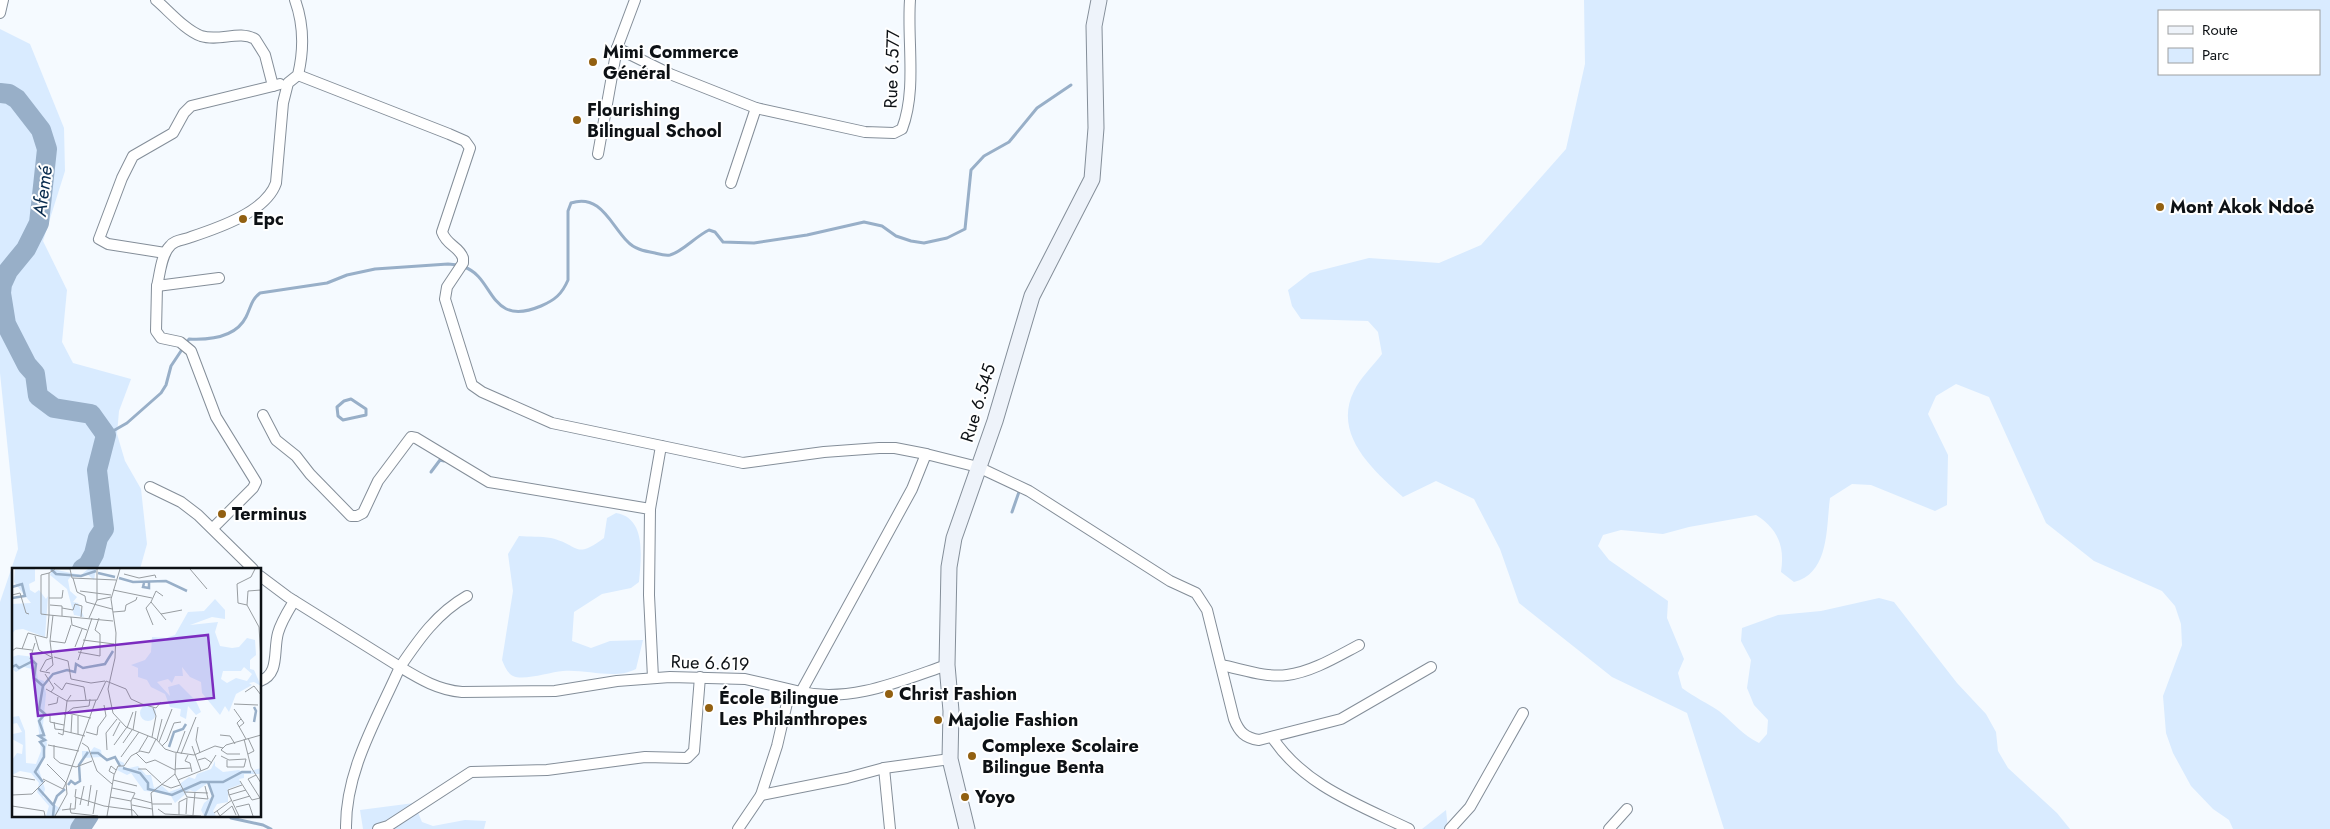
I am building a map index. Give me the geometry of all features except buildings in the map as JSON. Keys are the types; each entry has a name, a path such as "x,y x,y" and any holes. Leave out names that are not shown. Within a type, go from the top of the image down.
{"street":[{"path":"0,13 4,0"},
{"path":"156,0 201,36 218,38 244,36 255,39 265,55 273,86"},
{"path":"165,253 108,244 99,239 122,178 133,156 173,133 184,113 191,106 288,82 298,75 303,32 295,0"},
{"path":"598,154 617,48 635,0"},
{"name":"Rue 6.577","path":"756,108 865,132 894,133 902,130 906,119 911,66 910,0"},
{"name":"Rue 6.545","path":"967,829 950,759 951,710 947,665 949,567 954,538 995,421 1032,296 1092,179 1096,128 1094,26 1099,0"},
{"path":"617,48 670,74 756,108 731,183"},
{"path":"298,75 449,134 465,141 470,148 442,232 446,242 457,249 463,258 463,263 447,287 445,300 472,385 496,400 522,408 552,423 743,463 824,452 895,448 978,467 1029,491 1170,581 1196,593 1207,610 1238,729 1250,739 1259,740 1341,719 1431,667"},
{"path":"214,528 254,488 256,482 216,418 192,351 180,342 160,338 156,331 157,286 165,253 173,243 219,227 258,207 274,191 283,103 288,82"},
{"path":"157,286 219,278"},
{"path":"263,416 276,440 296,456 310,474 352,516 358,516 363,513 378,480 411,437 416,438 489,482 650,509"},
{"path":"654,678 649,595 650,509 662,446"},
{"path":"801,692 909,496 926,454"},
{"path":"150,487 181,502 214,528 252,568"},
{"name":"Rue 6.619","path":"261,577 294,601 400,667 447,691 555,691 654,678 700,677 745,679 815,695 845,694 881,688 947,665"},
{"path":"346,829 348,791 354,771 400,667 433,621 451,605 467,596"},
{"path":"261,681 268,678 274,670 278,635 294,601"},
{"path":"1221,665 1265,674 1288,675 1324,662 1359,645"},
{"path":"385,828 471,772 547,770 645,757 687,758 694,751 700,677"},
{"path":"738,829 761,795 777,746 790,690"},
{"path":"1450,829 1470,807 1523,713"},
{"path":"1272,737 1284,755 1311,779 1409,829"},
{"path":"761,795 847,778 884,768 950,759"},
{"path":"884,768 890,829"},
{"path":"1609,829 1627,809"}],"green space":[{"path":"1584,0 2330,0 2330,829 2233,829 2229,820 2213,809 2191,786 2173,753 2166,733 2163,696 2182,645 2181,624 2175,606 2162,591 2094,561 2046,523 1989,397 1956,384 1936,396 1928,414 1948,455 1947,505 1935,511 1871,485 1852,484 1830,498 1824,548 1814,569 1806,577 1794,582 1781,572 1781,546 1775,532 1764,520 1756,515 1689,527 1663,534 1621,530 1603,535 1598,546 1609,560 1668,601 1667,618 1684,659 1678,673 1682,688 1719,711 1743,733 1759,743 1767,734 1768,720 1754,705 1747,688 1751,660 1741,641 1742,628 1778,615 1821,611 1879,598 1894,602 1957,683 1986,714 1996,732 1998,751 2008,768 2057,813 2070,829 1724,829 1687,713 1612,677 1519,603 1500,549 1474,499 1436,481 1403,497 1369,464 1359,451 1352,437 1348,422 1349,407 1357,386 1382,354 1378,332 1368,321 1301,319 1292,306 1288,290 1310,273 1369,258 1439,263 1481,245 1566,149 1585,64"},
{"path":"0,29 30,44 64,128 65,171 43,241 67,290 62,342 73,363 131,379 119,411 117,434 125,461 141,489 147,544 140,568 12,568 12,816 96,816 87,829 0,829 0,602 18,549 0,373"},
{"path":"616,513 626,516 633,523 640,540 641,562 639,582 631,588 602,594 574,612 572,641 591,648 610,641 643,640 636,669 619,674 572,671 524,677 511,675 502,660 513,591 508,554 519,536 551,538 582,550 604,538 607,518"},
{"path":"414,803 422,822 433,826 465,820 486,821 484,829 363,829 360,810"},
{"path":"1446,810 1448,829 1422,829"}],"waterway":[{"path":"464,267 474,272 494,298 511,311 524,311 550,301 561,293 568,280 568,211 571,203 581,201 590,202 597,206 627,241 636,248 664,255 670,255 679,251 709,230 715,232 723,242 754,243 807,235 864,222 882,226 896,236 911,241 924,243 947,238 965,229 971,170 984,156 1009,142 1037,108 1071,85"},
{"name":"Afemé","path":"0,93 9,94 17,99 41,130 47,149 39,223 26,249 8,271 2,284 1,293 6,324 27,365 35,374 38,396 54,408 91,414 106,435 97,470 104,529 98,538 94,554 88,565 84,568"},
{"path":"106,435 127,423 161,393 166,385 171,366 189,339 214,338 236,329 242,324 253,301 260,293 327,283 347,275 375,269 458,265"},
{"path":"351,399 366,409 366,415 343,420 338,416 337,407 344,401 351,399"},
{"path":"431,472 440,460 444,461"},
{"path":"1012,512 1020,489"},
{"name":"Afemé","path":"80,829 88,816"},
{"path":"231,818 263,825 271,829"}],"place":[{"name":"Mimi Commerce Général","path":"593,62"},
{"name":"Flourishing Bilingual School","path":"577,120"},
{"name":"Mont Akok Ndoé","path":"2160,207"},
{"name":"Epc","path":"243,219"},
{"name":"Terminus","path":"222,514"},
{"name":"Christ Fashion","path":"889,694"},
{"name":"École Bilingue Les Philanthropes","path":"709,708"},
{"name":"Majolie Fashion","path":"938,720"},
{"name":"Complexe Scolaire Bilingue Benta","path":"972,756"},
{"name":"Yoyo","path":"965,797"}]}
